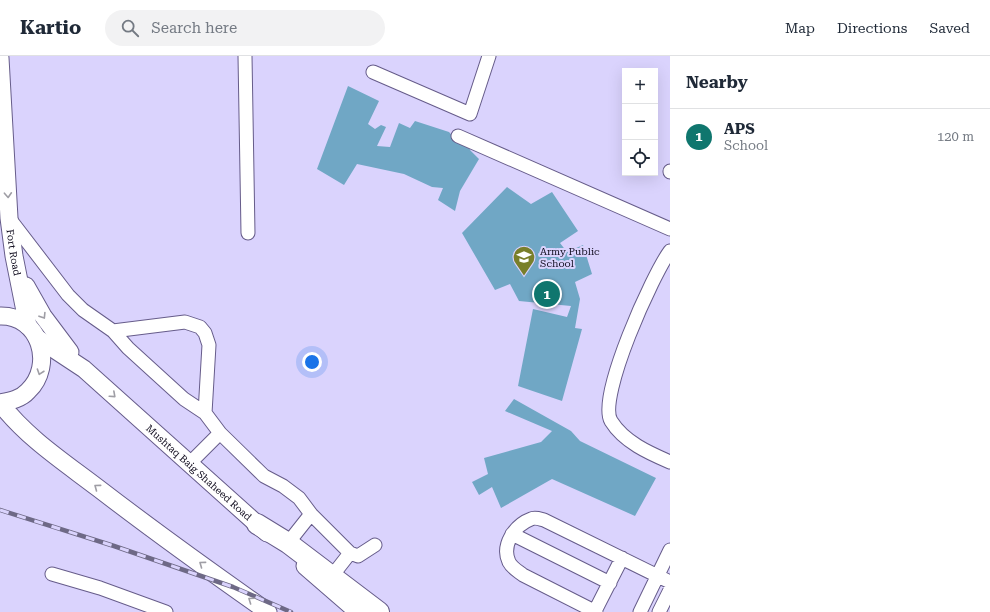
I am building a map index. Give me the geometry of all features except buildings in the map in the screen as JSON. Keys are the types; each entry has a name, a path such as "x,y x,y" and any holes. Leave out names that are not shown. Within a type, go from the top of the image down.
{"highway":[{"path":"257,524 288,543 379,612"}],"main road":[{"name":"Fort Road","path":"0,58 9,218 14,256 32,332 42,352 42,366 37,381 28,392 15,400 0,403"},
{"path":"14,256 27,287 43,316 62,344 84,369"},
{"name":"Mushtaq Baig Shaheed Road","path":"0,316 17,319 32,332 84,369 358,612"},
{"path":"0,403 13,420 33,439 268,612"}],"street":[{"path":"245,56 248,233"},
{"path":"373,72 470,114 489,56"},
{"path":"458,136 670,229"},
{"path":"9,218 68,295 82,310 113,331 128,348 184,399 205,413 220,433 264,476 283,486 299,498 311,514 350,553 358,556 375,545"},
{"path":"670,252 662,262 637,312 612,386 608,409 611,421 630,442 670,462"},
{"path":"113,331 185,322 200,327 205,334 209,345 205,413"},
{"path":"190,463 220,433"},
{"path":"288,543 311,514"},
{"path":"622,558 595,611 523,575 513,567 506,553 512,534 522,524 532,518 544,520 622,558 670,582"},
{"path":"512,534 610,583"},
{"path":"640,612 670,550"},
{"path":"332,576 350,553"},
{"path":"52,574 100,588 166,612"},
{"path":"659,612 670,590"}],"railway":[{"path":"0,510 114,546 233,587 291,612"}],"place":[{"name":"Army Public School","path":"524,276"},
{"name":"APS","path":"547,294"}]}
